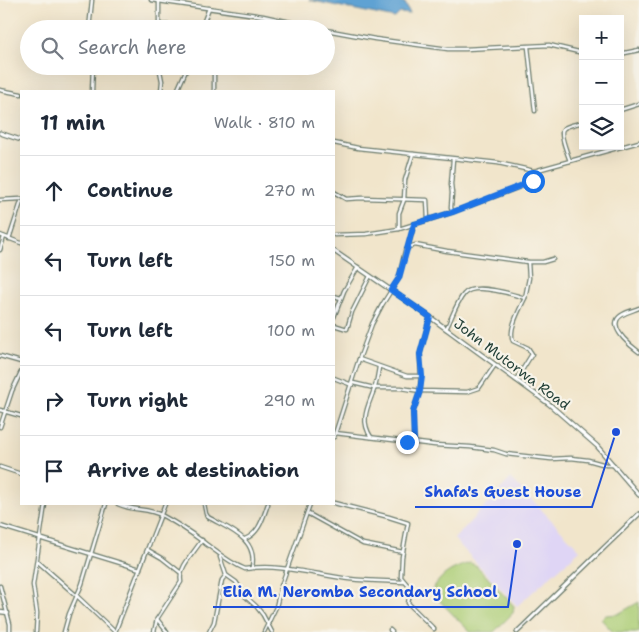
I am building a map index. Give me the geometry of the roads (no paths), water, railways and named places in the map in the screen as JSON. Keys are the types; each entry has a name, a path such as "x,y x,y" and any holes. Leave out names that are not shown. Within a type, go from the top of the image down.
{"street":[{"path":"89,20 92,0"},
{"path":"151,0 281,20"},
{"path":"159,1 159,20"},
{"path":"204,20 209,8"},
{"path":"335,32 448,49 549,45 579,52"},
{"path":"528,47 535,111"},
{"path":"624,53 639,50"},
{"path":"92,90 93,75"},
{"path":"161,75 161,90"},
{"path":"177,90 184,75"},
{"path":"214,75 214,90"},
{"path":"0,90 20,94"},
{"path":"624,109 639,104"},
{"path":"570,161 562,131 565,128 579,123"},
{"path":"0,133 20,140"},
{"path":"335,143 358,148 498,163 538,171 639,142"},
{"path":"399,229 399,213 404,200 404,180 413,154"},
{"path":"452,159 451,207 453,212"},
{"path":"335,235 366,234 399,229 428,220 530,183 538,171"},
{"path":"335,193 346,199 427,200 428,220"},
{"path":"0,200 20,201"},
{"path":"9,238 20,204"},
{"path":"414,224 399,278 372,324 335,432 436,446 470,447 494,450 506,454 551,459 571,458 614,465"},
{"path":"0,235 20,243"},
{"path":"0,250 4,237"},
{"path":"408,248 415,245 528,262 543,262 553,258"},
{"name":"John Mutorwa Road","path":"335,252 430,317 549,404 588,437 639,495"},
{"path":"516,380 532,354 528,348 513,341 511,337 527,293 529,278 528,262"},
{"path":"335,315 341,298 358,267"},
{"path":"335,325 347,329 352,312 370,276"},
{"path":"446,329 463,295 470,290 486,290 524,298"},
{"path":"335,296 341,298"},
{"path":"639,308 622,315 616,323 622,337 639,352"},
{"path":"414,443 413,412 420,391 422,376 420,354 430,317"},
{"path":"0,356 20,362"},
{"path":"359,359 406,376 422,376"},
{"path":"335,378 374,388 401,388 420,391 472,391 479,388 495,365"},
{"path":"371,437 365,417 379,367"},
{"path":"0,427 12,391 20,374"},
{"path":"0,410 20,416"},
{"path":"0,467 20,474"},
{"path":"335,503 408,523 401,577 409,585 408,603 434,631"},
{"path":"36,632 37,614 33,585 45,505"},
{"path":"64,632 70,612 78,597 106,505"},
{"path":"120,505 135,510 145,509 161,514 202,540 220,556 245,569 252,567 350,579 404,582"},
{"path":"37,561 115,632 165,505"},
{"path":"204,505 208,517 246,539 252,553 252,567"},
{"path":"246,539 259,528 268,505"},
{"path":"264,632 276,607 281,586 310,505"},
{"path":"307,514 363,544 403,552"},
{"path":"517,632 639,514"},
{"path":"0,527 140,569"},
{"path":"154,632 157,619 181,582 188,560 202,540"},
{"path":"148,550 162,558 182,574"},
{"path":"220,556 226,575 236,582 246,597 263,615 272,632"},
{"path":"209,632 214,622 222,580 226,575"},
{"path":"0,586 8,613 10,632"},
{"path":"0,612 8,613"},
{"path":"157,619 167,632"}],"water":[{"path":"309,0 397,0 405,3 410,14 400,13 395,18"}],"place":[{"name":"Shafa's Guest House","path":"616,432"},
{"name":"Elia M. Neromba Secondary School","path":"517,544"}]}
